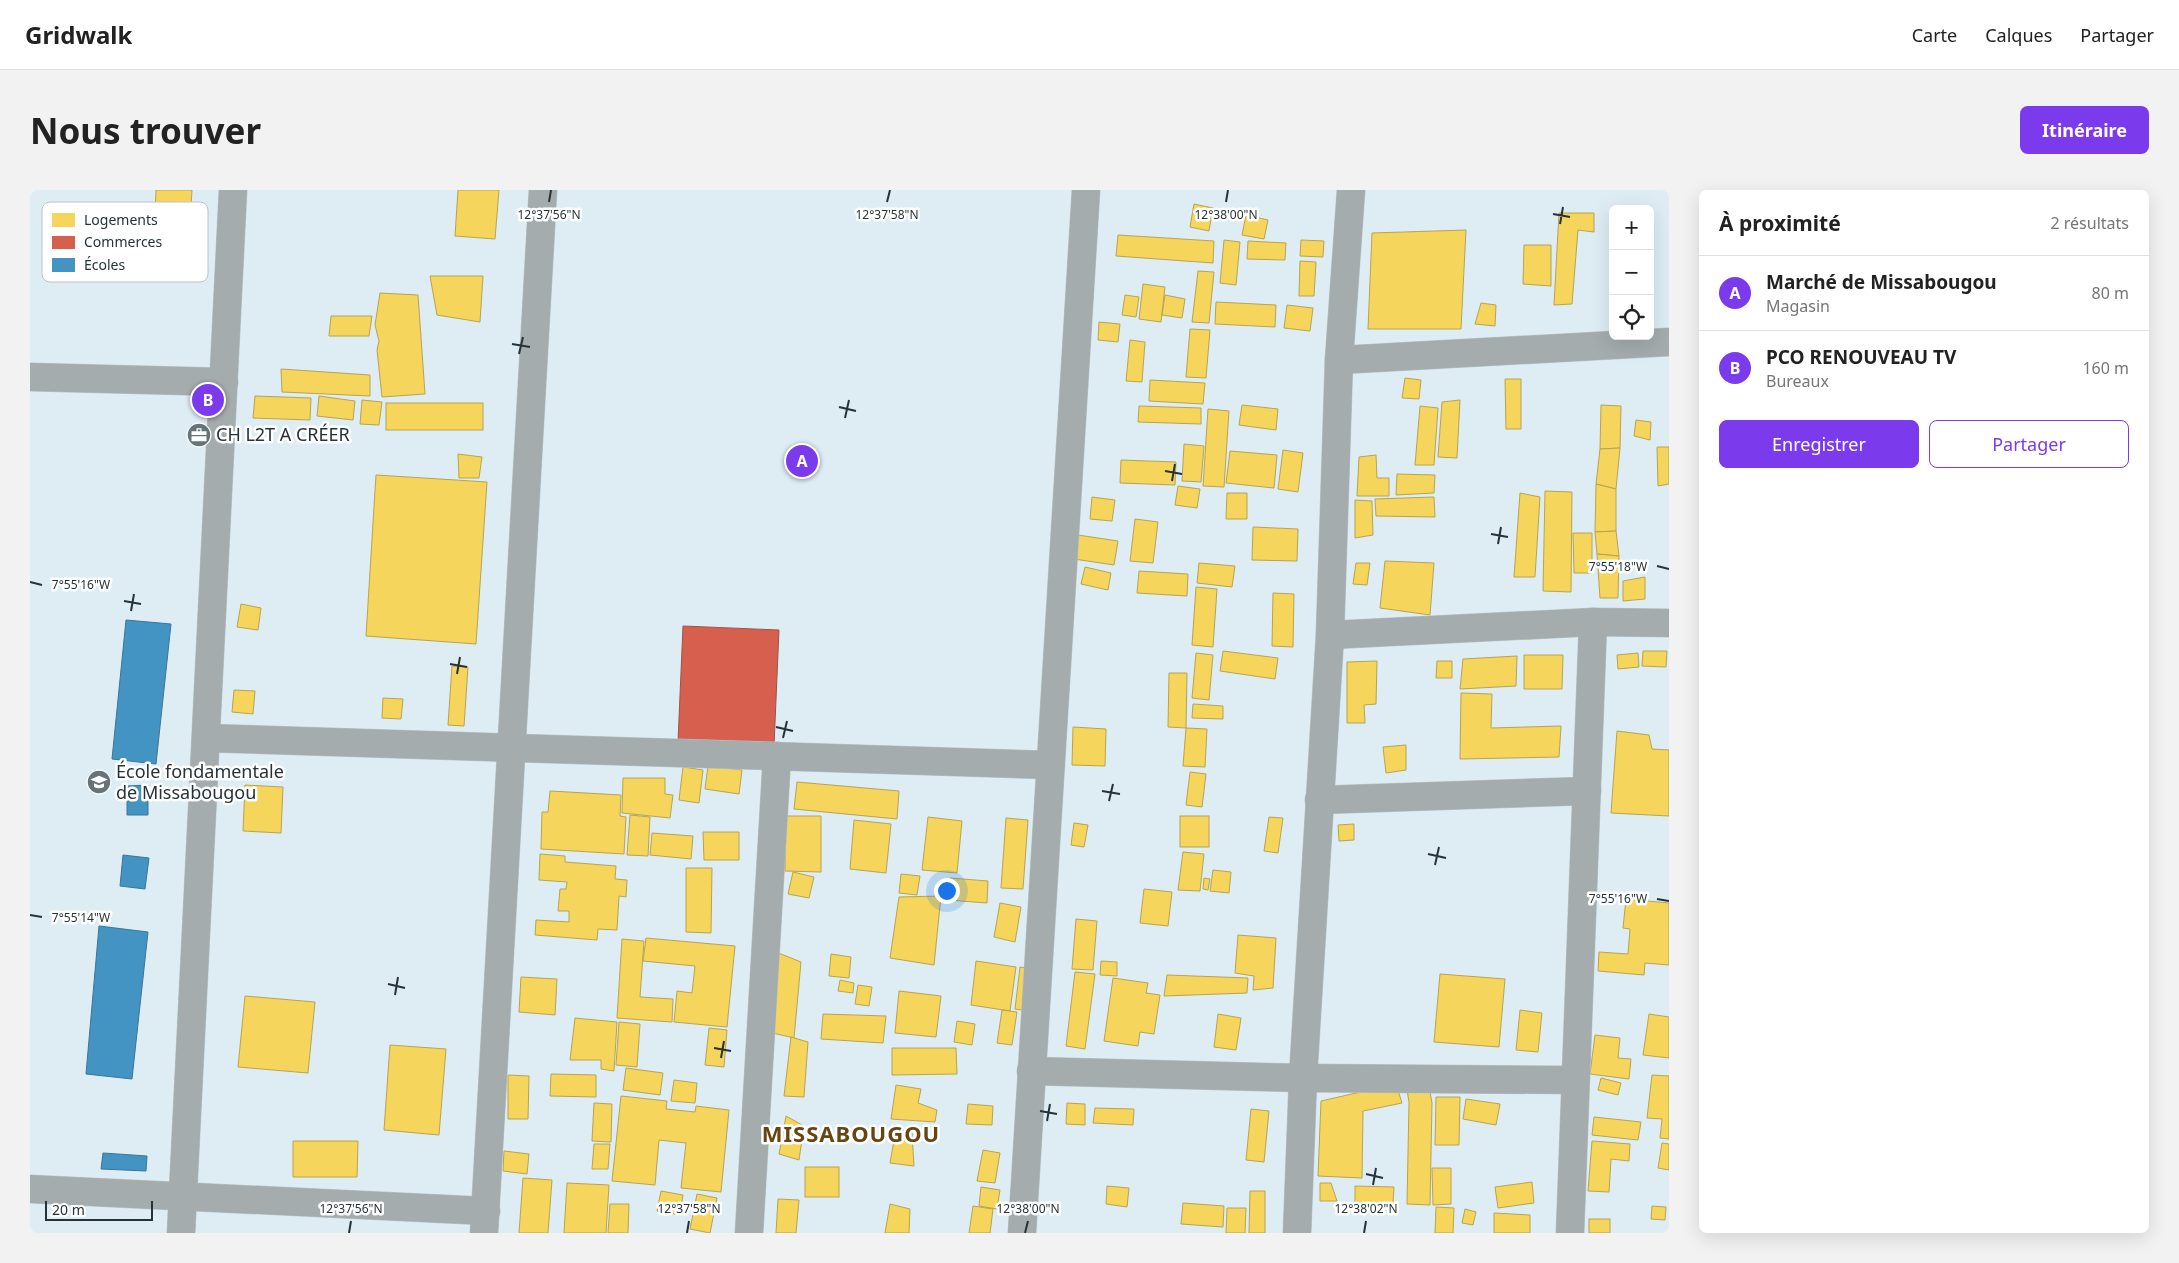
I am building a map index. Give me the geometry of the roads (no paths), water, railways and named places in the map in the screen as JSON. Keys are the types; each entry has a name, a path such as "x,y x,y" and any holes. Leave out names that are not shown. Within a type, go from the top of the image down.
{"street":[{"path":"181,1233 233,190"},
{"path":"30,1189 182,1196 485,1222 543,190"},
{"path":"1022,1233 1086,190"},
{"path":"1297,1233 1303,1078 1330,635 1339,360 1351,190"},
{"path":"1339,360 1669,342"},
{"path":"30,377 224,382"},
{"path":"1330,635 1593,622 1669,623"},
{"path":"1570,1233 1593,622"},
{"path":"206,738 1050,765"},
{"path":"750,1233 777,756"},
{"path":"1319,800 1587,791"},
{"path":"1031,1071 1303,1078 1575,1080"}],"place":[{"name":"PCO RENOUVEAU TV","path":"208,400"},
{"name":"CH L2T A CRÉER","path":"199,435"},
{"name":"Marché de Missabougou","path":"802,461"},
{"name":"École fondamentale de Missabougou","path":"99,782"}],"district":[{"name":"MISSABOUGOU","path":"851,1134"}]}
